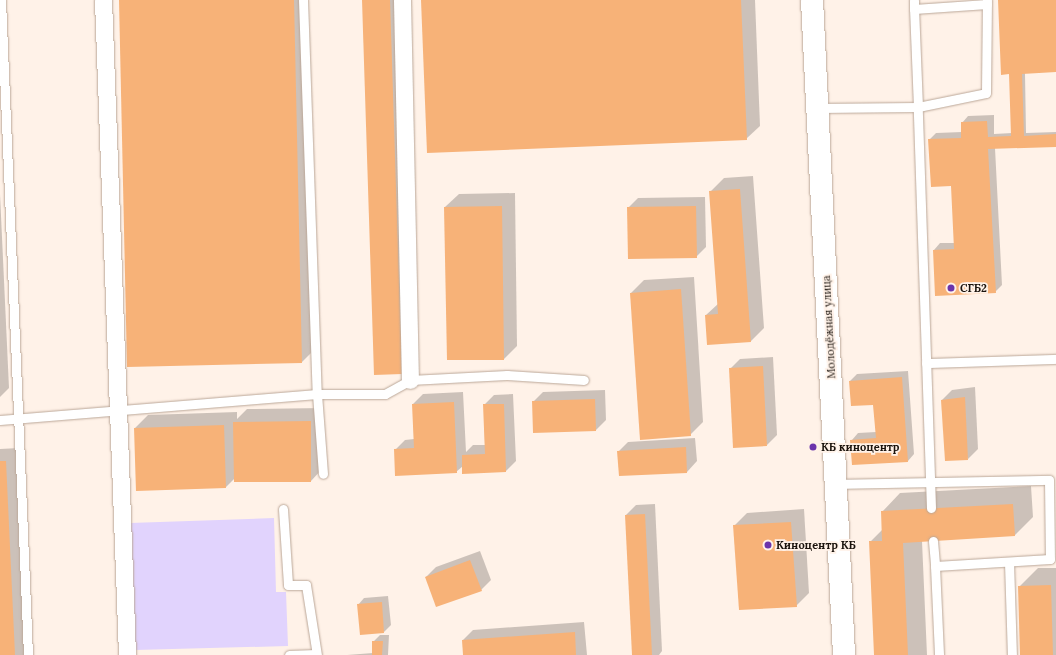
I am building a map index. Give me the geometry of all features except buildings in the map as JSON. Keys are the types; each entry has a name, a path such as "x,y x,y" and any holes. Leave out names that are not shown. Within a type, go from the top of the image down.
{"main road":[{"name":"Молодёжная улица","path":"812,0 837,484 844,655"}],"street":[{"path":"103,0 127,655"},
{"path":"402,0 410,380"}],"lane":[{"path":"1,0 28,655"},
{"path":"303,0 317,394 323,474"},
{"path":"817,108 918,107 986,93 987,2 914,5 918,107 931,508"},
{"path":"926,363 1056,359"},
{"path":"0,420 117,412 317,394 385,394 410,380 507,375 584,380"},
{"path":"837,484 930,484 1049,480 1050,559 935,566"},
{"path":"283,509 288,585 306,585 316,655 290,655"},
{"path":"933,541 939,655"},
{"path":"1009,562 1012,655"}],"shaded area":[{"path":"274,518 276,592 286,592 288,646 135,650 130,523"}],"place":[{"name":"СГБ2","path":"951,288"},
{"name":"КБ киноцентр","path":"813,447"},
{"name":"Киноцентр КБ","path":"768,545"}]}
